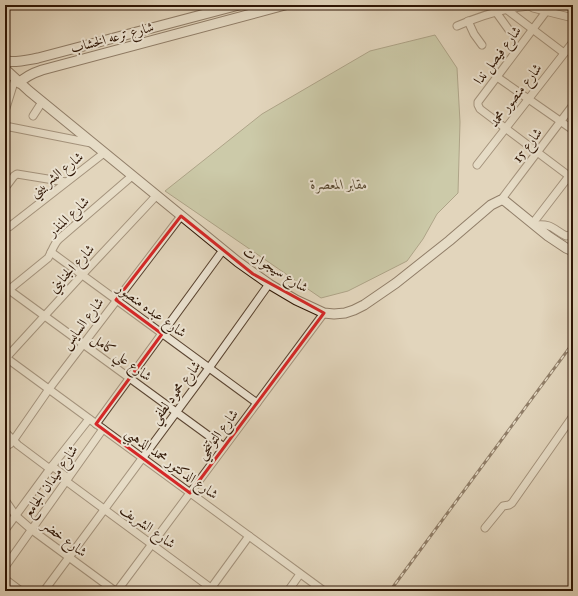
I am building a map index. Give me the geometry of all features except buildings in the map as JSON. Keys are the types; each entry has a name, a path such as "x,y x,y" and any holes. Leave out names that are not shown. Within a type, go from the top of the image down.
{"street":[{"name":"شارع ترعه الخشاب","path":"5,61 20,62 38,58 239,5"},
{"name":"شارع ترعه الخشاب","path":"17,81 29,74 42,70 285,5"},
{"path":"457,26 496,12 529,6 533,8 549,8 573,18"},
{"name":"شارع فيصل ندا","path":"506,128 479,108 478,102 549,8"},
{"path":"506,10 564,53"},
{"path":"496,12 509,30"},
{"path":"468,21 474,34 482,45"},
{"name":"شارع منصور محمد","path":"477,165 573,42"},
{"path":"38,58 42,70"},
{"name":"شارع سيجوارت","path":"5,69 17,81 156,196 254,274 296,300 324,313 344,313 364,305 423,262 491,205 501,200"},
{"path":"497,78 573,130"},
{"path":"6,108 17,81"},
{"path":"33,116 42,102"},
{"name":"شارع 15","path":"501,200 573,105"},
{"path":"5,126 92,143"},
{"path":"506,128 572,175 534,224"},
{"name":"شارع الشربيني","path":"5,228 9,227 104,153"},
{"path":"5,188 17,174 66,182"},
{"name":"شارع المنذر","path":"6,290 45,260 59,239 132,176"},
{"name":"شارع الجنايني","path":"5,358 156,196"},
{"path":"501,200 505,201 548,236 573,251"},
{"name":"شارع السايس","path":"5,447 13,440 49,389 181,216"},
{"path":"534,224 546,224 566,236 573,232"},
{"path":"96,424 223,250"},
{"name":"شارع عبده منصور","path":"51,252 257,403"},
{"name":"شارع محمود لطفي","path":"44,591 209,368 269,284"},
{"name":"شارع علي كامل","path":"6,290 224,447"},
{"name":"شارع التوتنجي","path":"116,591 324,313"},
{"name":"شارع الدكتور محمد الذهبي","path":"5,358 324,591"},
{"path":"484,528 503,506 512,503 573,416"},
{"name":"شارع ميدان الجامع","path":"5,530 51,467 89,419"},
{"name":"شارع ميدان الجامع","path":"5,567 103,429"},
{"path":"5,432 13,440 51,467"},
{"name":"شارع الشريف","path":"51,467 104,510 152,544 212,590"},
{"name":"شارع خضر","path":"5,500 7,508 32,530 116,591"},
{"path":"212,590 249,536"},
{"path":"288,591 300,574"},
{"path":"5,579 22,591"}],"highlighted area":[{"path":"181,216 253,274 324,313 190,493 96,424 162,334 116,300"}],"green space":[{"name":"مقابر المعصرة","path":"435,35 457,68 460,122 458,193 437,214 423,239 407,261 348,291 321,298 165,191 262,114 370,51"}],"railway":[{"path":"390,591 573,343"}]}
